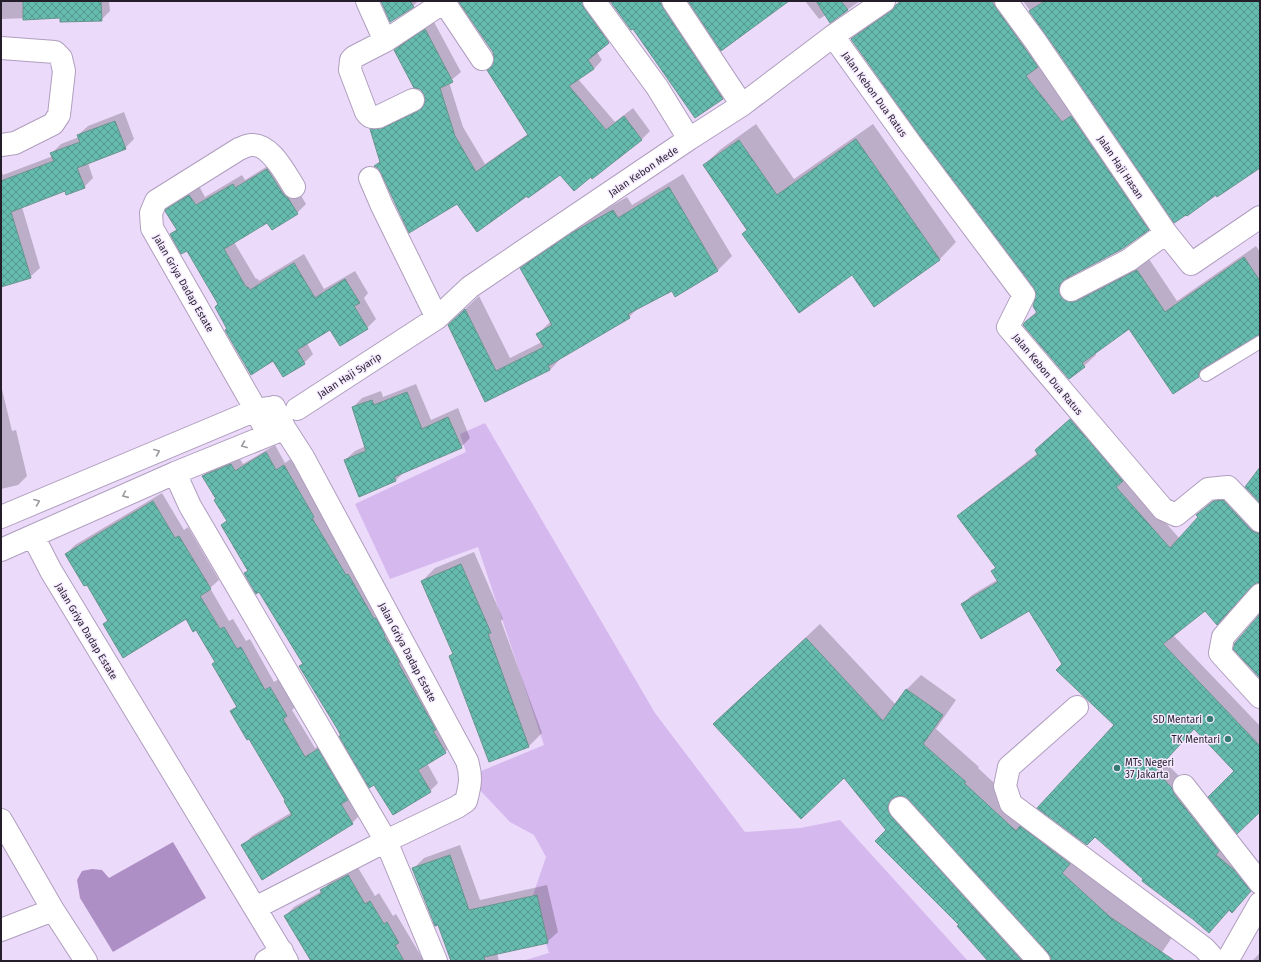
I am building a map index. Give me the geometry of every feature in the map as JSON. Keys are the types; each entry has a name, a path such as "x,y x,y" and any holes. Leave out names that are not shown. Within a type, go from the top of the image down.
{"street":[{"path":"367,1 385,41"},
{"path":"413,100 378,117 373,118 369,116 366,112 350,70 351,60 385,41 445,1 482,59"},
{"path":"594,1 657,87 689,139"},
{"path":"673,1 742,105"},
{"name":"Jalan Kebon Mede","path":"402,341 437,318 470,287 689,139 742,105 833,36 884,1"},
{"name":"Jalan Haji Hasan","path":"1006,1 1036,42 1166,233 1191,264 1260,217"},
{"name":"Jalan Kebon Dua Ratus","path":"833,36 915,150 1024,295 1008,327 1163,509 1176,515 1208,489 1228,487 1260,521"},
{"path":"1,48 55,52 61,58 64,71 59,115 53,124 15,143 1,145"},
{"name":"Jalan Griya Dadap Estate","path":"255,908 386,841 457,807 466,801 470,784 470,771 467,761 307,464 277,432 265,408 152,228 151,213 156,201 239,149 250,145 261,147 271,154 294,187"},
{"path":"370,178 382,206 437,318"},
{"path":"1071,290 1128,260 1166,233"},
{"name":"Jalan Haji Syarip","path":"297,409 402,341"},
{"path":"1,517 265,408 297,409"},
{"path":"1,550 175,472 277,432 297,409"},
{"path":"175,472 190,506 386,841 436,961"},
{"name":"Jalan Griya Dadap Estate","path":"33,536 51,571 255,908 278,958"},
{"path":"1260,595 1223,637 1220,653 1260,697"},
{"path":"1077,707 1009,767 1005,786 1011,804 1204,948 1216,961"},
{"path":"1184,786 1260,883"},
{"path":"900,808 1039,961"},
{"path":"1,820 53,910 86,961"},
{"path":"1227,961 1260,903"},
{"path":"1,930 53,910"}],"lane":[{"path":"1206,375 1260,342"}],"shaded area":[{"path":"485,423 655,713 745,832 801,828 840,820 968,961 522,961 549,953 532,898 546,857 534,835 510,822 477,787 474,774 544,745 478,547 390,579 355,504 466,452 460,434"},
{"path":"173,842 206,898 113,952 80,898 77,880 82,871 92,869 102,870 109,878"}],"building":[{"path":"23,1 101,1 102,21 60,22 60,18 23,20"},
{"path":"381,1 410,1 414,7 390,22"},
{"path":"458,1 582,1 584,8 609,43 588,60 594,69 569,86 606,130 624,116 642,140 574,191 560,175 528,198 527,196 477,232 457,204 409,233 381,173 378,168 374,166 380,162 370,129 383,128 418,111 423,107 425,101 424,94 420,89 414,88 394,50 425,29 453,82 440,88 455,136 476,172 528,135 487,70 493,64 493,52"},
{"path":"610,1 661,1 663,8 723,99 695,118 633,29 631,30"},
{"path":"688,1 789,1 721,51"},
{"path":"816,1 841,1 848,10 830,23"},
{"path":"901,1 991,1 1038,67 1026,76 1062,122 1071,116 1149,230 1122,249 1065,279 1060,284 1059,289 1060,295 1064,300 1070,302 1077,301 1137,270 1165,312 1244,257 1260,281 1260,334 1202,369 1199,372 1199,377 1173,394 1129,329 1082,363 1085,367 1069,379 1023,325 1037,313 1033,306 1036,294 1034,288 920,136 851,39 891,11"},
{"path":"1045,1 1260,1 1260,168 1217,197 1216,195 1187,216 1186,215 1174,223 1029,11"},
{"path":"115,121 126,149 77,168 85,188 66,195 65,191 11,212 31,278 1,287 1,181 54,161 50,153 80,142 77,135"},
{"path":"856,139 940,260 874,307 852,275 799,313 742,234 747,230 703,165 739,140 777,195"},
{"path":"267,169 298,214 272,230 267,223 224,249 246,287 250,290 294,263 315,298 345,279 360,303 354,306 368,329 340,346 330,330 297,350 305,364 283,377 273,361 251,375 225,330 227,329 215,307 218,304 187,251 181,254 170,234 177,230 165,211 189,195 196,205 233,184 235,188"},
{"path":"669,187 718,271 675,297 672,291 628,314 630,318 548,366 550,370 485,402 448,325 465,309 496,371 544,347 536,334 552,325 520,268 570,234 613,210 618,218"},
{"path":"407,392 422,429 448,417 462,448 394,477 396,481 359,497 344,460 366,451 352,407 372,400 374,405"},
{"path":"1070,419 1123,481 1116,487 1170,548 1198,517 1196,515 1214,501 1223,500 1251,530 1256,533 1260,533 1260,583 1256,583 1251,587 1217,625 1205,611 1163,644 1260,746 1260,812 1237,834 1208,797 1234,771 1194,729 1156,771 1172,788 1174,794 1219,851 1216,855 1234,870 1251,891 1232,913 1229,910 1209,933 1142,881 1143,879 1095,837 1087,845 1037,808 1114,725 1056,670 1062,664 1029,611 981,639 961,604 998,582 991,571 996,568 957,516 1038,455 1035,450"},
{"path":"266,452 276,470 284,465 314,517 312,518 346,575 348,574 374,619 376,618 385,635 384,636 400,662 398,663 436,730 433,731 446,753 418,770 431,792 393,815 374,785 369,788 339,736 341,736 338,730 299,666 303,664 259,592 256,594 244,573 248,571 221,525 227,521 202,476 231,464 235,471"},
{"path":"1260,467 1260,503 1245,487"},
{"path":"153,501 175,538 179,536 211,589 200,596 220,629 224,627 237,649 241,647 265,690 270,687 287,716 283,719 305,757 318,749 348,800 341,804 353,824 262,880 241,845 292,815 284,801 285,800 249,739 247,740 230,711 237,707 212,664 215,662 196,630 193,632 186,619 123,658 103,624 108,621 87,585 84,586 65,554"},
{"path":"461,564 491,633 488,634 529,747 489,762 449,656 453,654 421,581"},
{"path":"1260,614 1260,678 1233,649 1235,643"},
{"path":"806,638 883,721 906,689 943,715 923,744 966,782 964,783 1016,831 1020,826 1070,864 1062,873 1110,917 1175,961 1051,961 1048,953 909,800 903,796 898,796 892,799 888,805 888,811 891,816 1022,961 988,961 957,926 959,925 875,841 886,830 844,778 801,819 713,724"},
{"path":"450,855 469,910 537,895 548,943 484,957 485,961 451,961 438,925 435,926 412,868"},
{"path":"348,875 365,904 370,901 384,924 387,922 399,943 395,945 404,961 311,961 284,916 322,893 320,890"}],"place":[{"name":"SD Mentari","path":"1210,719"},
{"name":"TK Mentari","path":"1228,739"},
{"name":"MTs Negeri 37 Jakarta","path":"1117,768"}]}
